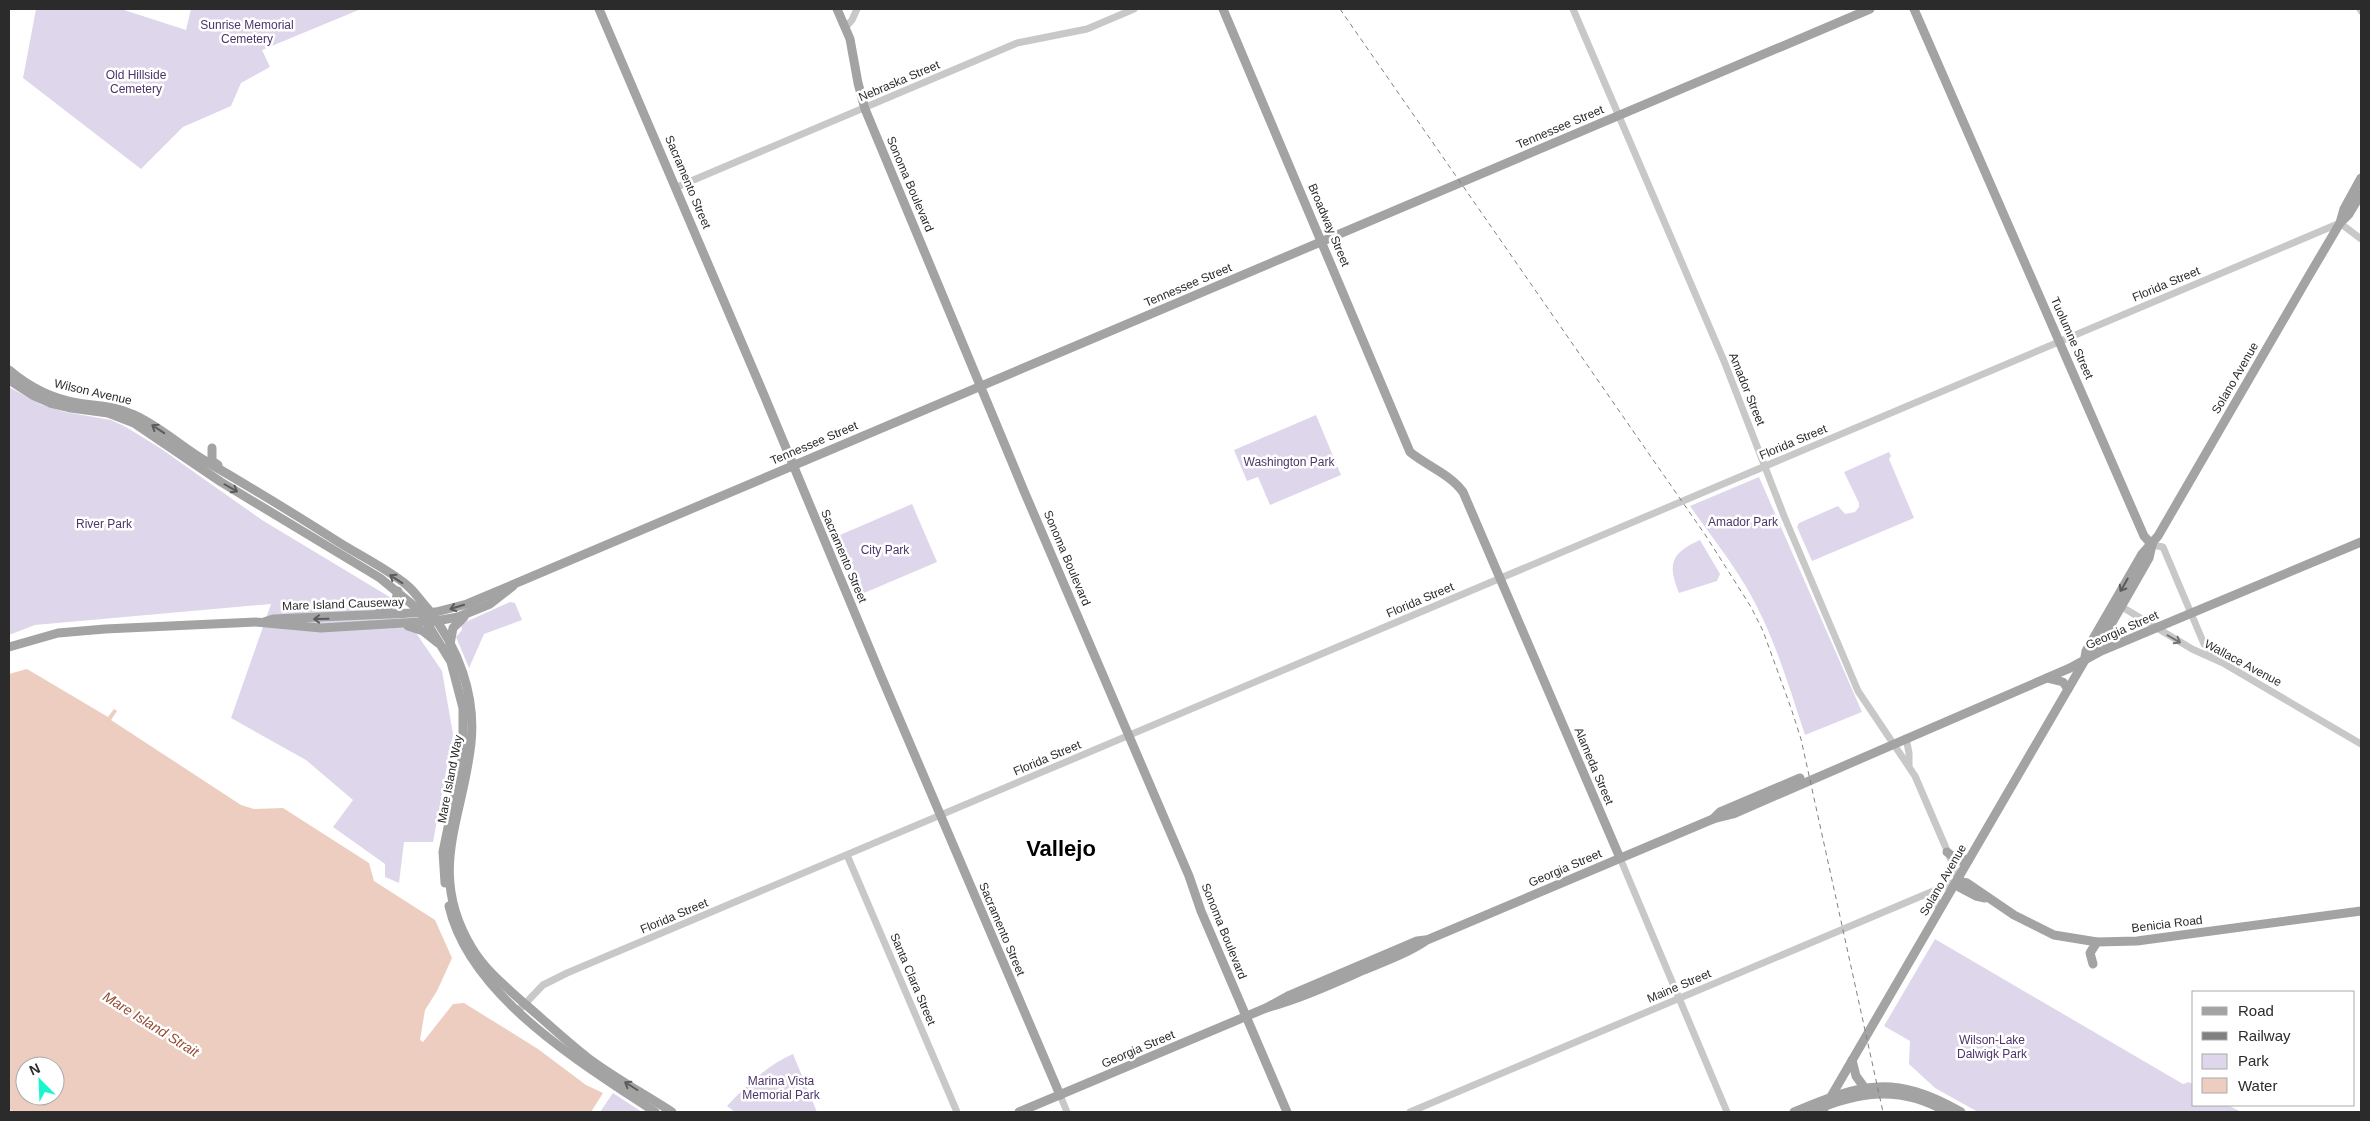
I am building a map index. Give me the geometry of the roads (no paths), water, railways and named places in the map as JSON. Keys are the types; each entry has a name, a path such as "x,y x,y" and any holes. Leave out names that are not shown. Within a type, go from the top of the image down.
{"main road":[{"name":"Sacramento Street","path":"599,9 726,304 940,815 1060,1095"},
{"name":"Sonoma Boulevard","path":"837,9 846,27 853,51 858,83 865,108 1287,1112"},
{"name":"Broadway Street","path":"1223,9 1410,452"},
{"name":"Tennessee Street","path":"429,617 515,584 1870,9"},
{"name":"Tuolumne Street","path":"1914,9 2144,536 2152,545"},
{"name":"Solano Avenue","path":"1824,1109 2085,660 2105,635 2142,554 2152,545 2340,223 2344,209 2361,178"},
{"name":"Solano Avenue","path":"2340,223 2349,214 2361,194"},
{"name":"Wilson Avenue","path":"9,370 36,389 54,397 129,412 154,426 193,459"},
{"name":"Wilson Avenue","path":"9,380 34,396 50,403 108,413 125,419 193,459"},
{"path":"212,448 212,460 224,470"},
{"name":"Alameda Street","path":"1410,452 1458,485 1620,858"},
{"name":"Mare Island Way","path":"193,459 224,470 410,588 447,647 458,685 464,726 463,754 443,852 444,876 456,932 484,978 591,1060 672,1112"},
{"name":"Mare Island Way","path":"193,459 380,578 429,617"},
{"name":"Georgia Street","path":"1020,1112 1246,1016 1266,1008 1290,1002 1416,948 1427,940 1713,819 1742,810 1883,750 1893,743 2047,678 2119,644 2361,542"},
{"name":"Tennessee Street","path":"429,617 468,614 500,597 515,584"},
{"path":"370,617 384,612 395,604 398,591"},
{"name":"Solano Avenue","path":"2085,660 2086,651 2118,605"},
{"path":"398,624 423,631 447,647 453,627 468,614"},
{"name":"Mare Island Causeway","path":"264,622 273,619 429,617"},
{"name":"Mare Island Causeway","path":"9,647 58,633 264,622 321,628 398,624 429,617"},
{"name":"Mare Island Causeway","path":"9,652 30,644 58,638 158,628"},
{"path":"2105,635 2111,642 2119,644"},
{"path":"2047,678 2063,682 2068,689"},
{"path":"1946,852 1959,861 1970,859"},
{"name":"Benicia Road","path":"1957,881 1967,883 1986,898 2054,935 2097,942 2137,941 2361,911"},
{"path":"2093,964 2090,953 2097,942"},
{"name":"Mare Island Way","path":"521,1007 585,1067 655,1112"},
{"path":"1852,1060 1856,1076 1864,1088"},
{"path":"1794,1112 1832,1096 1864,1088 1887,1087 1913,1090 1929,1095 1962,1112"},
{"path":"1811,1112 1824,1109 1854,1096 1879,1094 1913,1098 1948,1112"}],"street":[{"path":"846,27 852,20 856,9"},
{"name":"Nebraska Street","path":"676,188 1018,43 1087,29 1134,9"},
{"name":"Amador Street","path":"1573,9 1724,360 1765,466 1858,691 1915,776 1946,852 1955,869 1957,881"},
{"path":"2340,223 2361,233"},
{"path":"2340,223 2361,239"},
{"name":"Florida Street","path":"521,1007 547,982 2340,223"},
{"name":"Tuolumne Street","path":"2152,545 2163,547 2201,638 2208,649 2223,662"},
{"name":"Wallace Avenue","path":"2118,605 2192,649 2223,662 2361,744"},
{"path":"2192,649 2198,646 2201,638"},
{"path":"1906,738 1909,765"},
{"name":"Santa Clara Street","path":"847,855 957,1112"},
{"name":"Alameda Street","path":"1620,858 1727,1112"},
{"name":"Maine Street","path":"1410,1112 1957,881"},
{"path":"1922,896 1935,898 1939,910"},
{"name":"Sacramento Street","path":"1060,1095 1067,1112"}],"water":[{"name":"Mare Island Strait","path":"27,669 108,717 114,709 117,711 111,720 241,805 254,809 283,808 369,863 374,881 435,920 452,958 437,991 425,1010 420,1040 423,1042 453,1004 464,1003 538,1049 586,1085 603,1093 591,1112 13,1112 9,1109 9,674"}],"railway":[{"path":"1340,9 1706,536 1751,607 1763,631 1801,739 1883,1112"}],"district":[{"name":"Vallejo","path":"1061,848"}],"park label":[{"name":"Sunrise Memorial Cemetery","path":"247,32"},
{"name":"Old Hillside Cemetery","path":"136,82"},
{"name":"Washington Park","path":"1289,462"},
{"name":"Amador Park","path":"1743,522"},
{"name":"River Park","path":"104,524"},
{"name":"City Park","path":"885,550"},
{"name":"Wilson-Lake Dalwigk Park","path":"1992,1047"},
{"name":"Marina Vista Memorial Park","path":"781,1088"}]}
